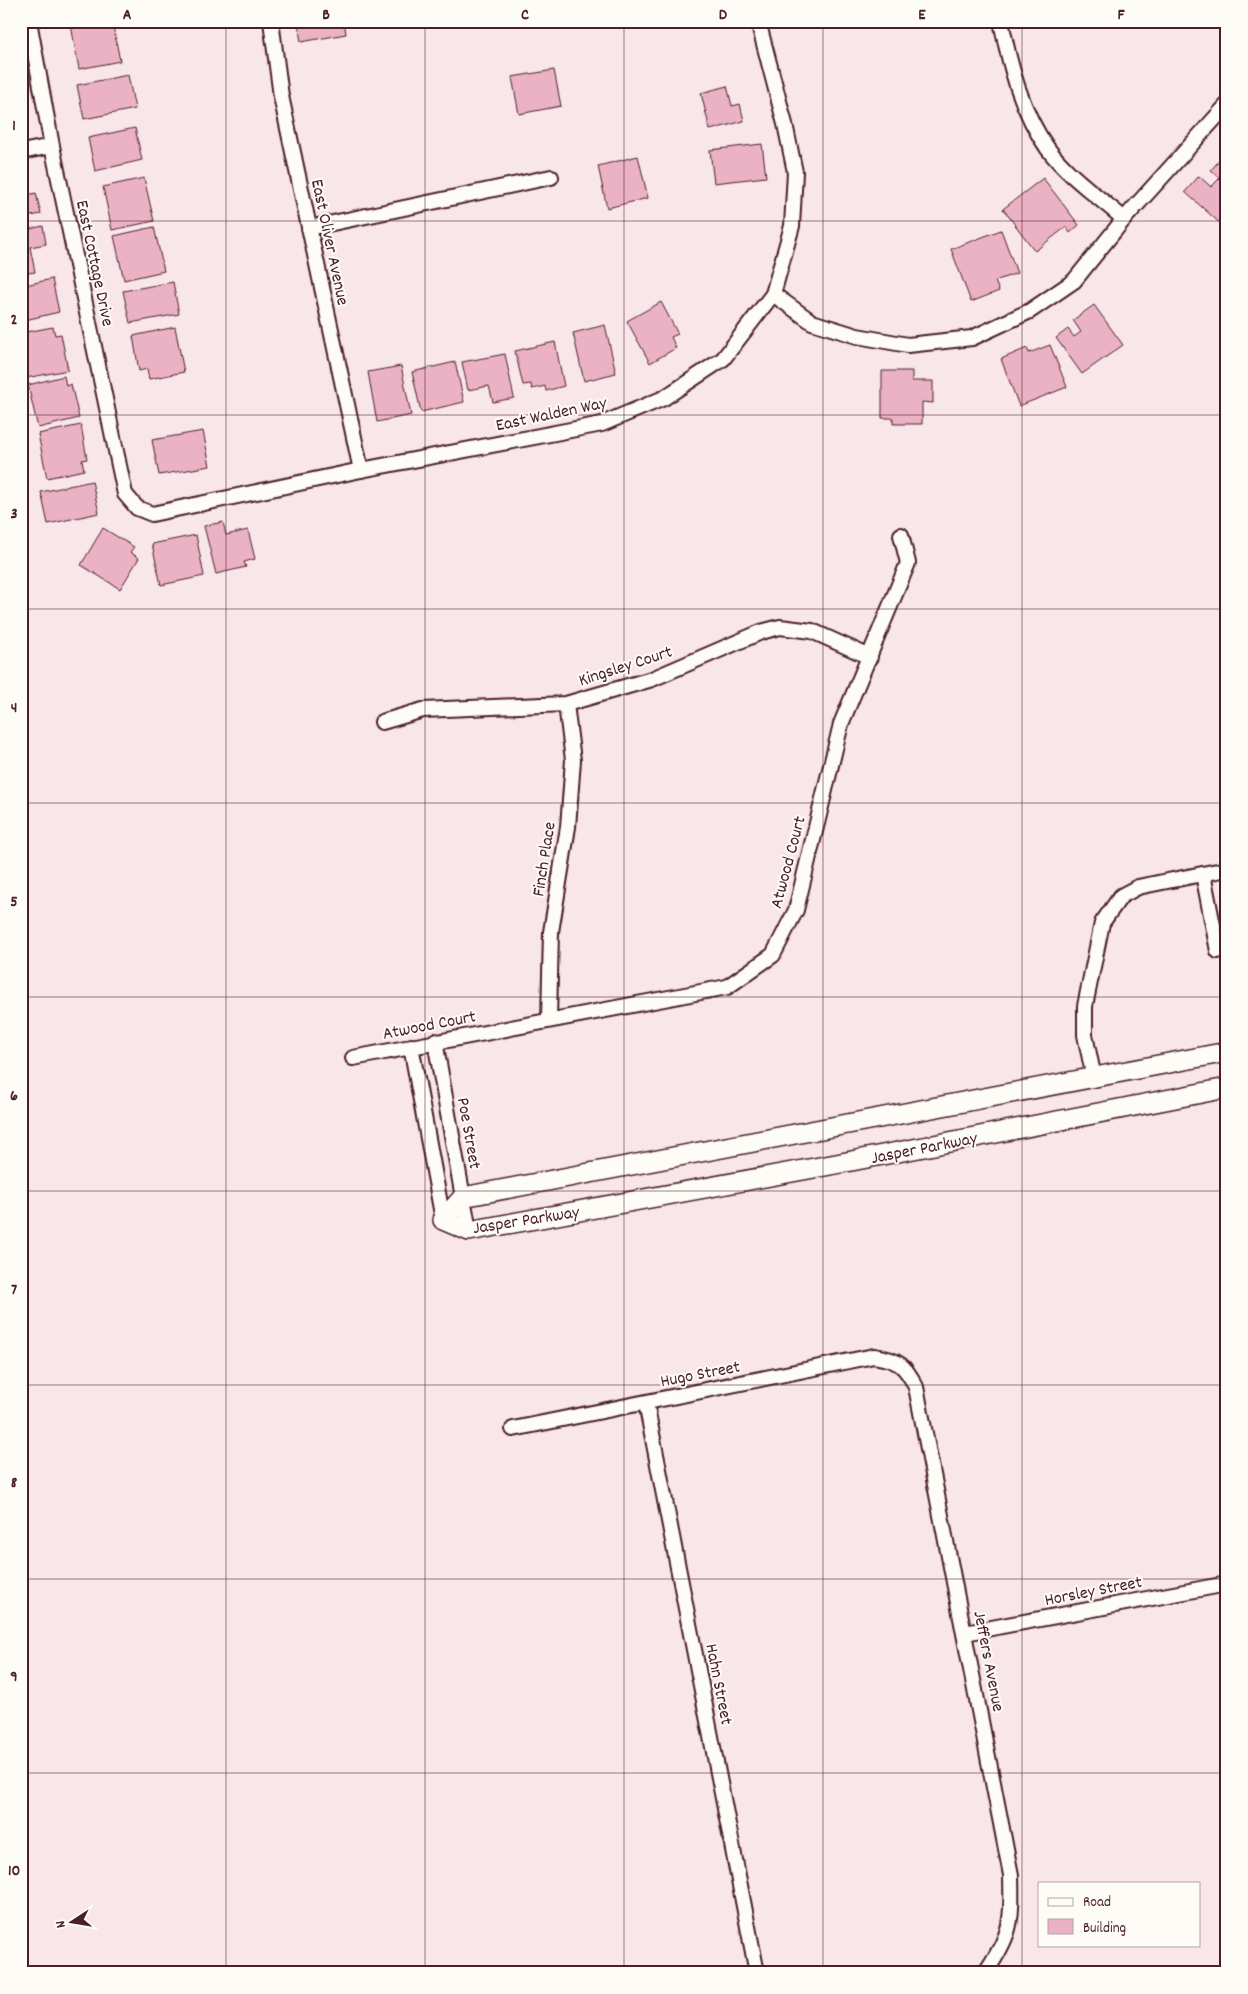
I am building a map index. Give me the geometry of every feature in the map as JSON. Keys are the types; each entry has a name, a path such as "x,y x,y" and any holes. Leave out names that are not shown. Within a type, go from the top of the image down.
{"street":[{"name":"East Cottage Drive","path":"29,21 52,146 125,494 138,508"},
{"name":"East Oliver Avenue","path":"271,21 281,96 361,470"},
{"name":"East Walden Way","path":"138,508 152,514 361,470 602,424 664,398 723,359 773,294 792,226 795,172 786,124 758,21"},
{"path":"1000,21 1010,66 1027,112 1049,150 1076,178 1124,219"},
{"path":"773,294 812,322 857,336 908,345 972,338 1030,312 1074,281 1124,219 1227,105"},
{"path":"21,152 52,146"},
{"path":"309,228 551,177"},
{"name":"Atwood Court","path":"353,1058 727,987 773,955 796,910 841,724 908,564 901,535"},
{"name":"Kingsley Court","path":"382,722 423,710 566,704 652,679 761,632 780,627 812,631 870,657"},
{"name":"Finch Place","path":"549,1020 551,932 568,827 574,760 566,704"},
{"path":"1094,1078 1085,1035 1085,1006 1102,923 1121,896 1138,887 1227,869"},
{"path":"1203,874 1218,951"},
{"name":"Poe Street","path":"435,1041 469,1231"},
{"path":"411,1046 443,1220"},
{"name":"Jasper Parkway","path":"1227,1052 463,1197 443,1220 469,1231 836,1164 1227,1088"},
{"name":"Hugo Street","path":"513,1429 874,1356 894,1359"},
{"name":"Jeffers Avenue","path":"894,1359 908,1372 916,1387 1011,1875 1010,1930 985,1973"},
{"name":"Hahn Street","path":"646,1403 757,1973"},
{"name":"Horsley Street","path":"965,1633 1227,1584"}],"building":[{"path":"91,21 112,21 120,61 79,69 71,25"},
{"path":"344,21 346,34 301,42 298,23"},
{"path":"554,70 561,106 519,114 512,77"},
{"path":"128,75 135,109 84,119 77,85"},
{"path":"727,86 732,106 740,104 744,121 710,130 701,93"},
{"path":"135,128 142,160 95,171 88,138"},
{"path":"762,144 766,177 714,183 710,150"},
{"path":"638,156 648,198 607,208 598,166"},
{"path":"1223,156 1227,160 1227,220 1222,225 1185,192 1199,176 1211,187 1220,178 1211,170"},
{"path":"21,173 27,195 36,193 41,214 21,218"},
{"path":"144,178 154,221 112,230 103,187"},
{"path":"1043,178 1079,225 1070,233 1066,227 1035,251 1003,209"},
{"path":"43,226 46,244 30,247 35,272 21,274 21,231"},
{"path":"154,227 164,271 124,280 114,236"},
{"path":"1001,230 1017,273 995,281 999,291 971,302 951,249"},
{"path":"52,279 59,312 21,321 21,286"},
{"path":"173,282 179,314 130,323 123,291"},
{"path":"661,302 678,334 671,337 676,348 650,363 627,321"},
{"path":"1094,305 1123,345 1082,374 1056,338 1068,329 1074,337 1081,332 1073,320"},
{"path":"605,325 616,373 584,381 573,333"},
{"path":"53,327 55,335 61,334 68,370 26,378 21,348 21,333"},
{"path":"175,327 184,372 149,379 147,369 139,371 133,336"},
{"path":"555,342 564,386 546,391 545,386 532,389 531,384 523,385 515,351"},
{"path":"1050,345 1067,387 1019,406 1001,359 1027,348 1029,353"},
{"path":"505,354 514,398 493,402 489,386 468,390 462,362"},
{"path":"455,362 464,402 421,412 412,372"},
{"path":"401,366 411,415 377,422 368,372"},
{"path":"882,371 912,371 912,381 933,381 933,403 922,402 922,424 893,424 893,418 882,418"},
{"path":"64,376 66,386 71,384 79,418 38,428 28,385"},
{"path":"81,425 87,459 82,460 84,470 47,478 38,434"},
{"path":"203,431 210,466 159,475 152,440"},
{"path":"92,481 99,513 48,524 41,492"},
{"path":"223,522 226,535 248,530 255,559 244,562 246,567 216,574 204,526"},
{"path":"103,528 134,547 130,552 139,558 120,589 81,565"},
{"path":"196,535 204,576 161,585 152,544"}]}
